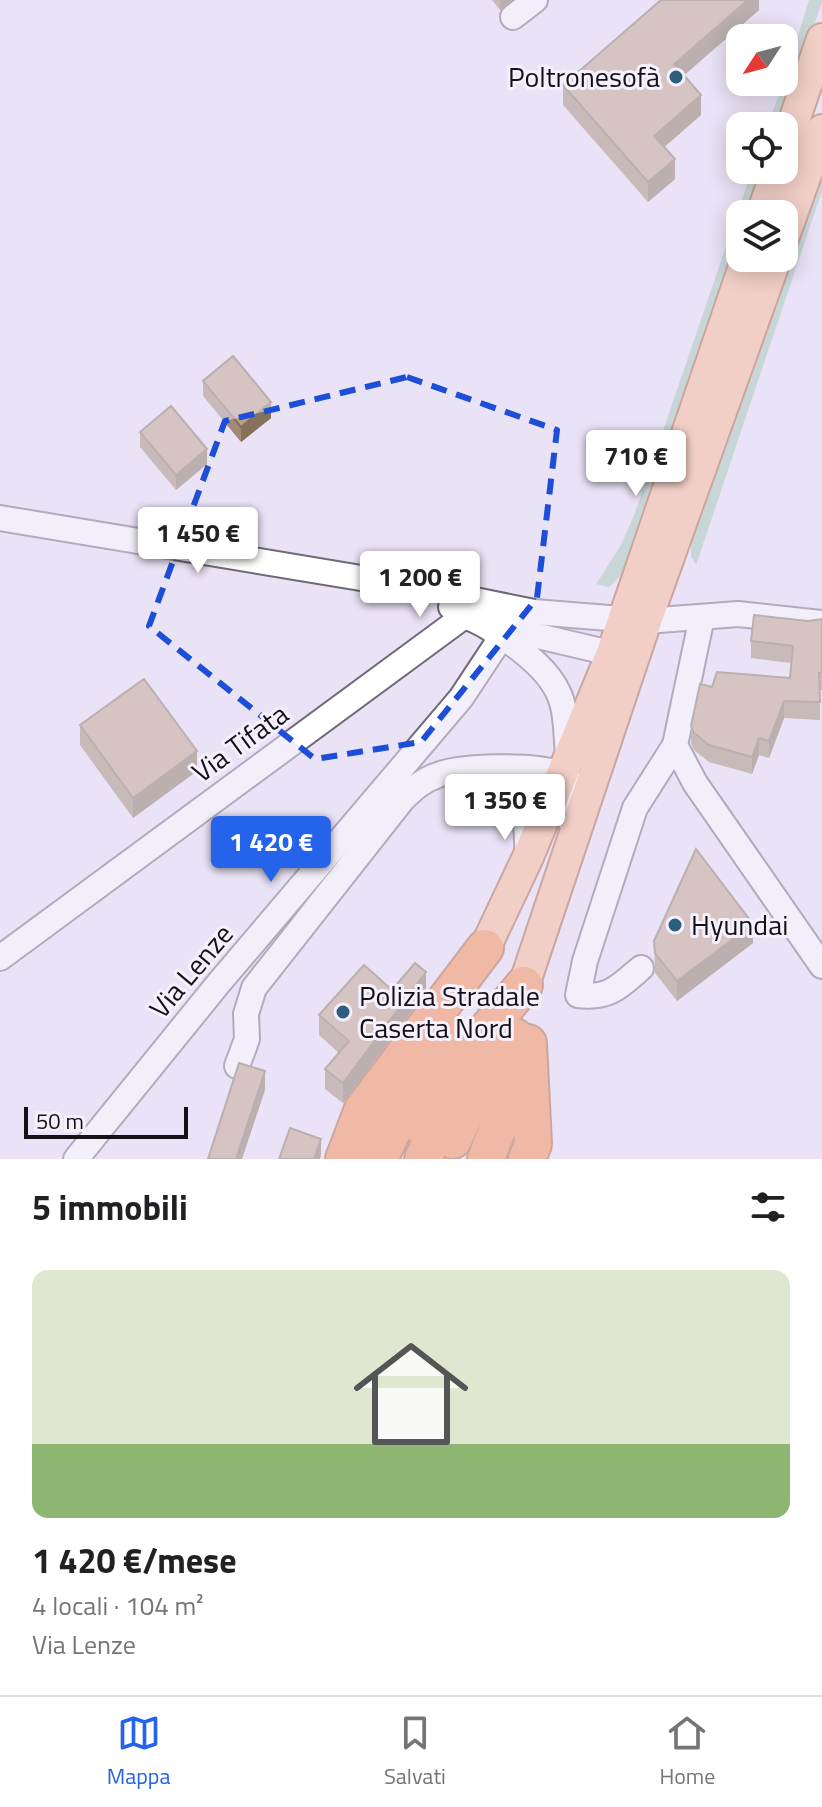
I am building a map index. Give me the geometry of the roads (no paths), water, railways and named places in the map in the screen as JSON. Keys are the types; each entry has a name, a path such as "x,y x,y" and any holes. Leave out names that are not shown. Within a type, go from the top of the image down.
{"highway":[{"path":"344,1159 363,1109 485,948"},
{"path":"362,1159 397,1082 485,948"},
{"path":"379,1159 485,948"},
{"path":"401,1159 435,1093 524,985"},
{"path":"423,1159 449,1101 524,985"},
{"path":"445,1159 524,985"},
{"path":"464,1159 481,1118 524,985"},
{"path":"486,1159 499,1125 524,985"},
{"path":"507,1159 516,1135 524,985"},
{"path":"524,985 533,1144 527,1159"}],"main road":[{"path":"797,112 822,39"},
{"path":"797,200 822,130"},
{"path":"524,985 596,773 622,638 742,272"},
{"path":"485,948 528,857 564,764 622,638 770,272"}],"street":[{"path":"513,17 535,0"},
{"path":"0,518 403,585 443,588 546,673 559,694 564,764 577,798 515,964 524,985"},
{"path":"479,619 532,623 622,638 702,617 738,614 822,623"},
{"path":"641,968 615,990 597,998 578,995 585,961 635,808 675,745 702,617"},
{"name":"Via Tifata","path":"0,958 479,619"},
{"name":"Via Lenze","path":"76,1159 218,984 461,698 479,619"},
{"path":"532,623 622,638"},
{"path":"675,745 695,783 822,966"},
{"path":"237,1066 247,1039 246,1014 254,988 402,800 417,786 458,769 564,764"},
{"path":"482,769 505,780 519,793 524,803 528,857"}],"place":[{"name":"Poltronesofà","path":"676,77"},
{"name":"Hyundai","path":"675,925"},
{"name":"Polizia Stradale Caserta Nord","path":"343,1012"}]}
